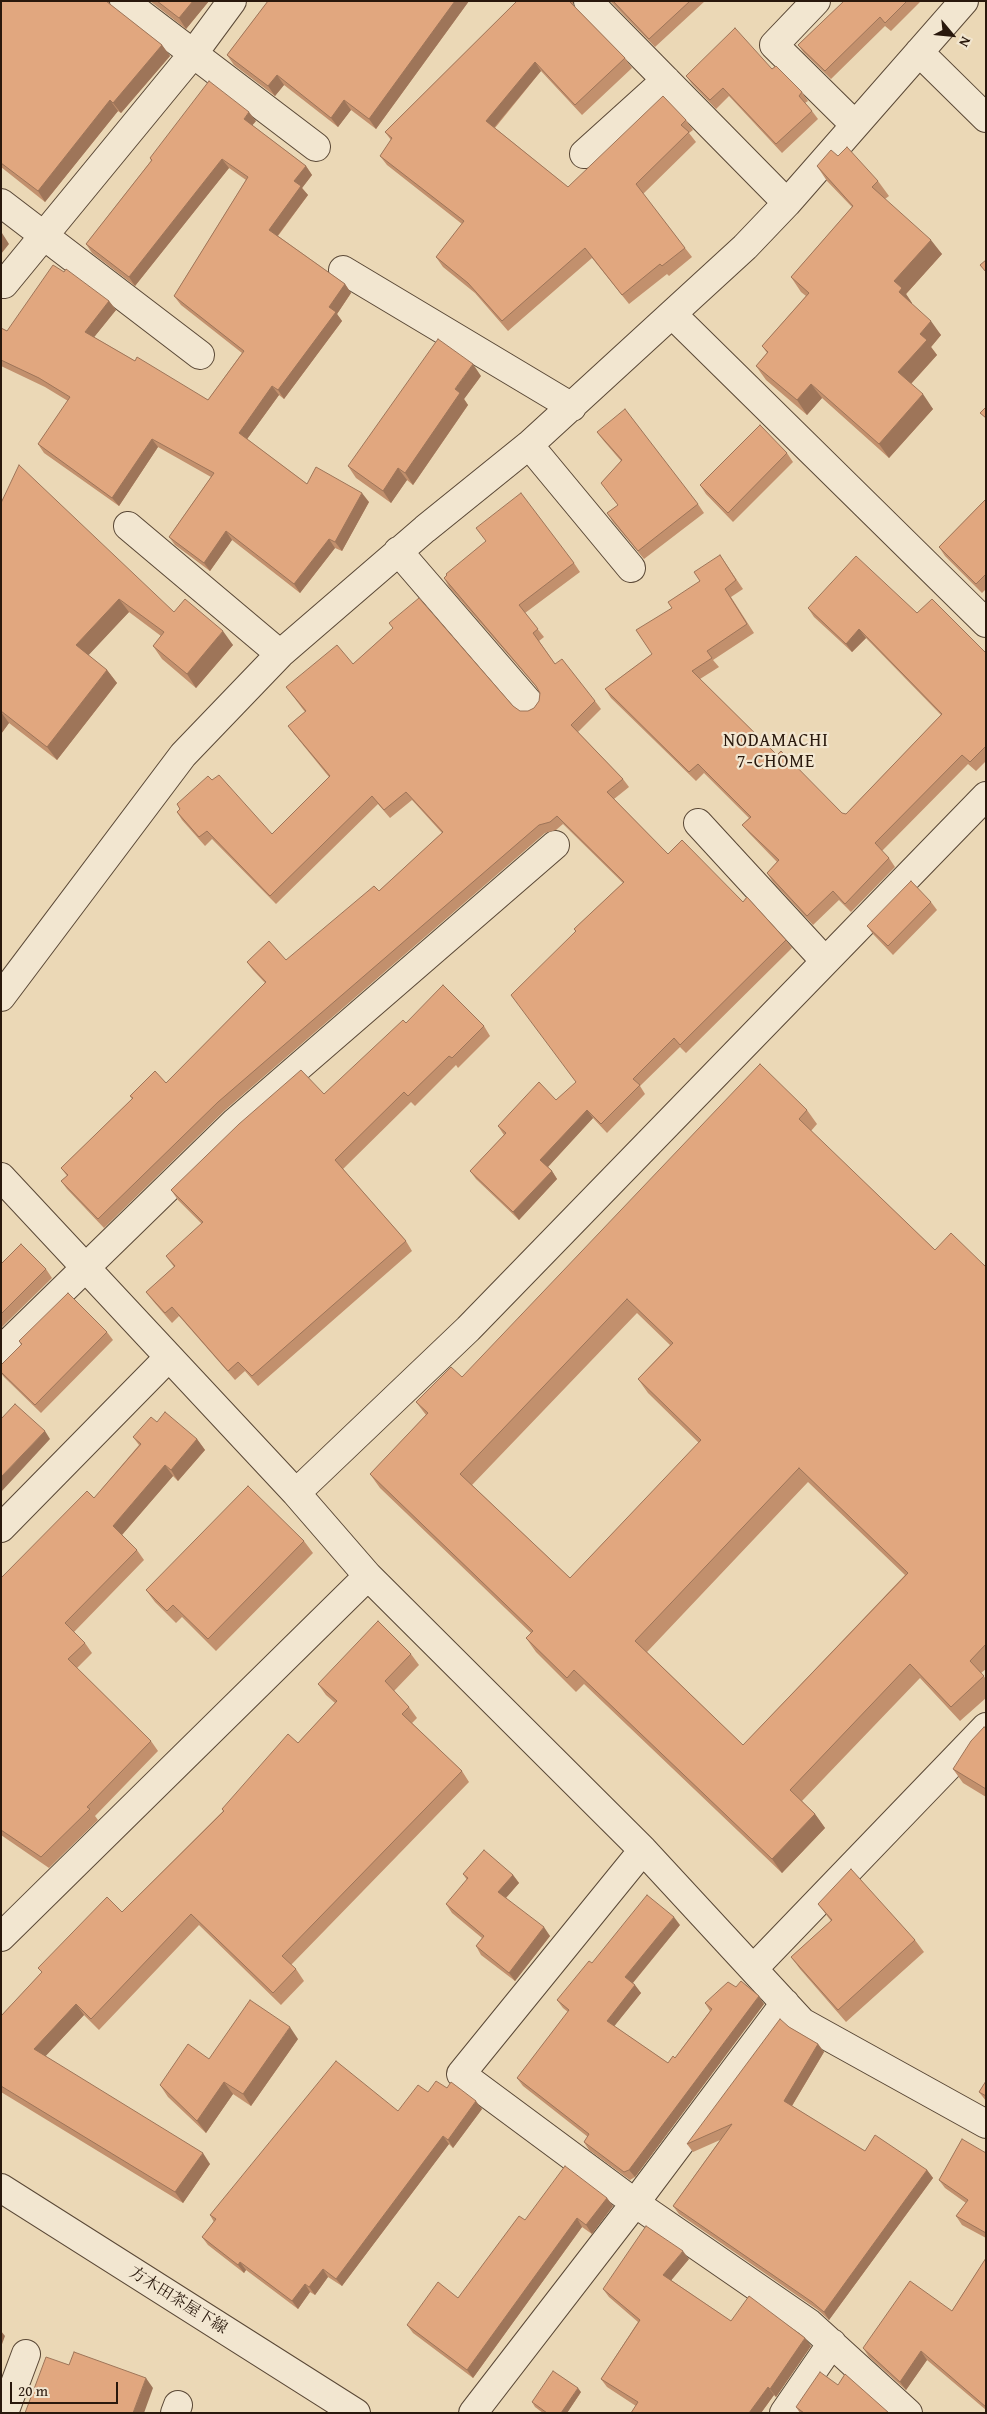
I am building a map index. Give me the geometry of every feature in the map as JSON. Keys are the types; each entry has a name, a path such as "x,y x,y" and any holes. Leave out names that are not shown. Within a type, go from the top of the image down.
{"street":[{"path":"124,1 316,147"},
{"path":"4,284 193,54 232,1"},
{"path":"588,1 787,203"},
{"path":"816,1 774,45 855,125"},
{"path":"1,997 183,755 280,654 398,551 529,445 673,315 745,246 787,203 919,52 958,4"},
{"path":"919,52 986,118"},
{"path":"584,154 666,80"},
{"path":"1,203 200,355"},
{"path":"343,270 572,407"},
{"path":"673,315 986,623"},
{"path":"529,445 631,568"},
{"path":"128,526 280,654"},
{"path":"398,551 530,704"},
{"path":"296,1493 468,1329 986,796"},
{"path":"698,823 825,961"},
{"path":"1,1350 235,1122 555,845"},
{"path":"1,1177 296,1493 368,1576 643,1850 802,2022 986,2124"},
{"path":"1,1528 169,1357"},
{"path":"1,1937 368,1576"},
{"path":"754,1968 986,1727"},
{"path":"643,1850 462,2074 635,2203 808,2323 908,2413"},
{"path":"473,2413 635,2203 785,2003"},
{"name":"方木田茶屋下線","path":"1,2188 356,2413"},
{"path":"784,2413 832,2343"},
{"path":"4,2413 26,2354"}],"building":[{"path":"1,1 106,1 162,45 113,103 110,100 38,191 1,163"},
{"path":"157,1 193,1 179,18"},
{"path":"268,1 455,1 369,119 344,100 331,118 277,75 268,86 227,55"},
{"path":"517,1 569,1 625,58 575,105 535,62 486,121 568,187 663,96 686,120 681,125 689,132 636,184 685,248 662,266 660,264 622,295 585,248 502,321 468,283 436,257 464,221 380,156 392,138 385,132"},
{"path":"613,1 690,1 649,39"},
{"path":"844,1 907,1 885,23 880,17 825,71 798,45"},
{"path":"735,28 772,69 776,66 802,92 799,96 812,111 776,144 723,88 710,100 686,76"},
{"path":"209,81 249,112 244,119 306,166 294,181 301,186 269,230 345,284 329,307 336,312 278,390 272,386 239,433 307,484 316,467 362,493 335,542 329,539 294,584 226,531 204,563 169,537 214,473 152,439 112,498 38,444 70,397 39,378 1,360 1,328 7,331 53,265 64,272 66,269 109,301 85,332 135,361 137,357 208,400 244,351 174,296 248,177 222,159 129,277 86,244 152,160 150,158"},
{"path":"847,147 878,181 872,187 931,240 894,281 902,288 899,292 931,321 920,334 927,340 898,372 923,394 879,444 811,384 797,400 756,366 768,352 762,346 809,293 791,277 853,206 817,166 831,150 838,156"},
{"path":"986,260 986,272 980,265"},
{"path":"438,339 473,364 455,389 460,393 405,473 398,468 383,491 348,466"},
{"path":"986,407 986,418 980,413"},
{"path":"625,409 698,504 638,551 607,513 618,505 601,483 622,460 597,432"},
{"path":"760,425 787,453 728,513 700,485"},
{"path":"19,465 174,612 185,599 223,631 187,674 153,646 164,632 119,599 76,645 107,670 47,747 1,711 1,503"},
{"path":"521,493 574,563 519,605 538,629 533,633 555,664 562,659 595,701 571,725 623,779 607,792 668,854 682,840 743,902 747,897 786,940 680,1045 674,1038 633,1079 640,1085 601,1124 587,1110 540,1160 552,1171 513,1212 470,1171 506,1133 498,1126 539,1082 556,1100 576,1082 511,995 576,931 574,929 624,882 557,816 550,822 539,825 218,1102 98,1219 61,1181 68,1175 61,1168 133,1098 130,1096 155,1071 166,1083 266,982 247,962 269,941 286,960 374,886 379,891 443,832 406,792 384,810 372,796 270,896 207,831 199,837 177,812 180,809 177,804 208,776 212,780 219,775 272,834 330,776 288,726 306,711 286,687 337,645 353,664 393,628 389,623 419,598 513,706 520,711 528,711 534,708 539,701 540,693 536,686 444,578 446,574 486,541 476,528"},
{"path":"986,499 986,574 976,584 939,547"},
{"path":"720,555 736,580 725,589 747,624 707,651 712,658 692,671 777,755 781,751 842,813 846,814 942,714 859,629 846,644 808,608 856,556 917,613 932,599 986,653 986,746 970,762 962,755 875,843 889,858 845,904 833,891 807,916 767,873 779,860 742,825 751,817 698,764 689,772 605,689 652,654 636,630 672,608 668,602 700,581 694,572"},
{"path":"911,881 931,902 888,946 867,926"},
{"path":"443,985 484,1026 452,1058 449,1056 408,1096 404,1092 335,1160 406,1241 252,1376 238,1362 228,1371 172,1307 165,1313 146,1292 175,1266 166,1256 203,1222 171,1190 239,1124 301,1070 324,1094 403,1020 406,1023"},
{"path":"760,1064 807,1110 799,1119 935,1250 951,1233 986,1267 986,1644 970,1661 984,1676 951,1707 910,1664 790,1790 815,1814 772,1859 574,1670 567,1678 526,1638 533,1631 370,1474 428,1413 416,1402 451,1367 462,1377","holes":["627,1299 673,1343 638,1379 701,1440 570,1578 460,1474","799,1468 908,1573 743,1745 635,1641"]},
{"path":"21,1244 46,1269 1,1314 1,1264"},
{"path":"68,1293 107,1332 35,1405 1,1372 1,1365 22,1344 19,1341"},
{"path":"15,1404 45,1431 1,1477 1,1419"},
{"path":"165,1412 197,1439 171,1470 165,1465 113,1526 137,1550 65,1623 85,1643 68,1659 151,1741 87,1807 90,1809 41,1857 1,1830 1,1578 87,1491 94,1498 141,1444 133,1437 151,1417 157,1422"},
{"path":"248,1486 304,1541 208,1639 173,1605 167,1611 146,1590"},
{"path":"378,1621 411,1654 385,1681 409,1707 402,1714 462,1771 282,1956 296,1969 273,1993 191,1914 91,2019 76,2004 34,2049 203,2153 175,2192 1,2086 1,2016 42,1972 38,1968 107,1897 122,1912 224,1811 222,1809 288,1734 298,1743 337,1701 318,1684"},
{"path":"984,1727 986,1728 986,1789 953,1769 971,1741"},
{"path":"484,1850 513,1875 498,1892 544,1927 509,1973 476,1946 484,1936 446,1904 468,1878 463,1874"},
{"path":"851,1869 915,1940 838,2010 791,1957 832,1920 818,1904"},
{"path":"647,1895 674,1917 625,1977 635,1985 607,2021 668,2063 673,2056 675,2058 712,2009 705,2003 728,1982 736,1987 741,1981 759,1996 629,2170 624,2172 584,2142 589,2134 517,2078 569,2010 557,2000 589,1961 592,1963"},
{"path":"250,2000 290,2027 243,2094 224,2082 197,2121 160,2085 188,2044 209,2059"},
{"path":"780,2019 789,2027 818,2044 784,2101 865,2151 875,2135 927,2170 824,2312 673,2206 732,2124 687,2144"},
{"path":"336,2061 398,2111 418,2085 428,2092 436,2081 447,2088 451,2082 476,2101 448,2140 443,2136 336,2279 323,2269 309,2287 305,2284 292,2301 240,2262 238,2265 202,2237 216,2219 210,2215"},
{"path":"986,2081 986,2096 979,2092"},
{"path":"962,2139 986,2153 986,2233 956,2216 968,2200 939,2180"},
{"path":"565,2166 607,2198 586,2225 577,2218 467,2370 407,2325 438,2282 458,2298 519,2216 525,2220"},
{"path":"646,2226 683,2251 663,2275 731,2321 749,2296 805,2338 770,2389 768,2387 749,2413 631,2413 638,2402 601,2379 640,2320 603,2289"},
{"path":"986,2258 986,2407 921,2351 900,2382 863,2348 910,2281 952,2311"},
{"path":"74,2352 146,2378 133,2413 25,2413 46,2357 69,2365"},
{"path":"553,2371 578,2388 561,2413 547,2413 532,2402"},
{"path":"820,2372 838,2385 845,2374 889,2413 804,2413 796,2407"}],"district":[{"name":"NODAMACHI 7-CHOME","path":"776,751"}]}
